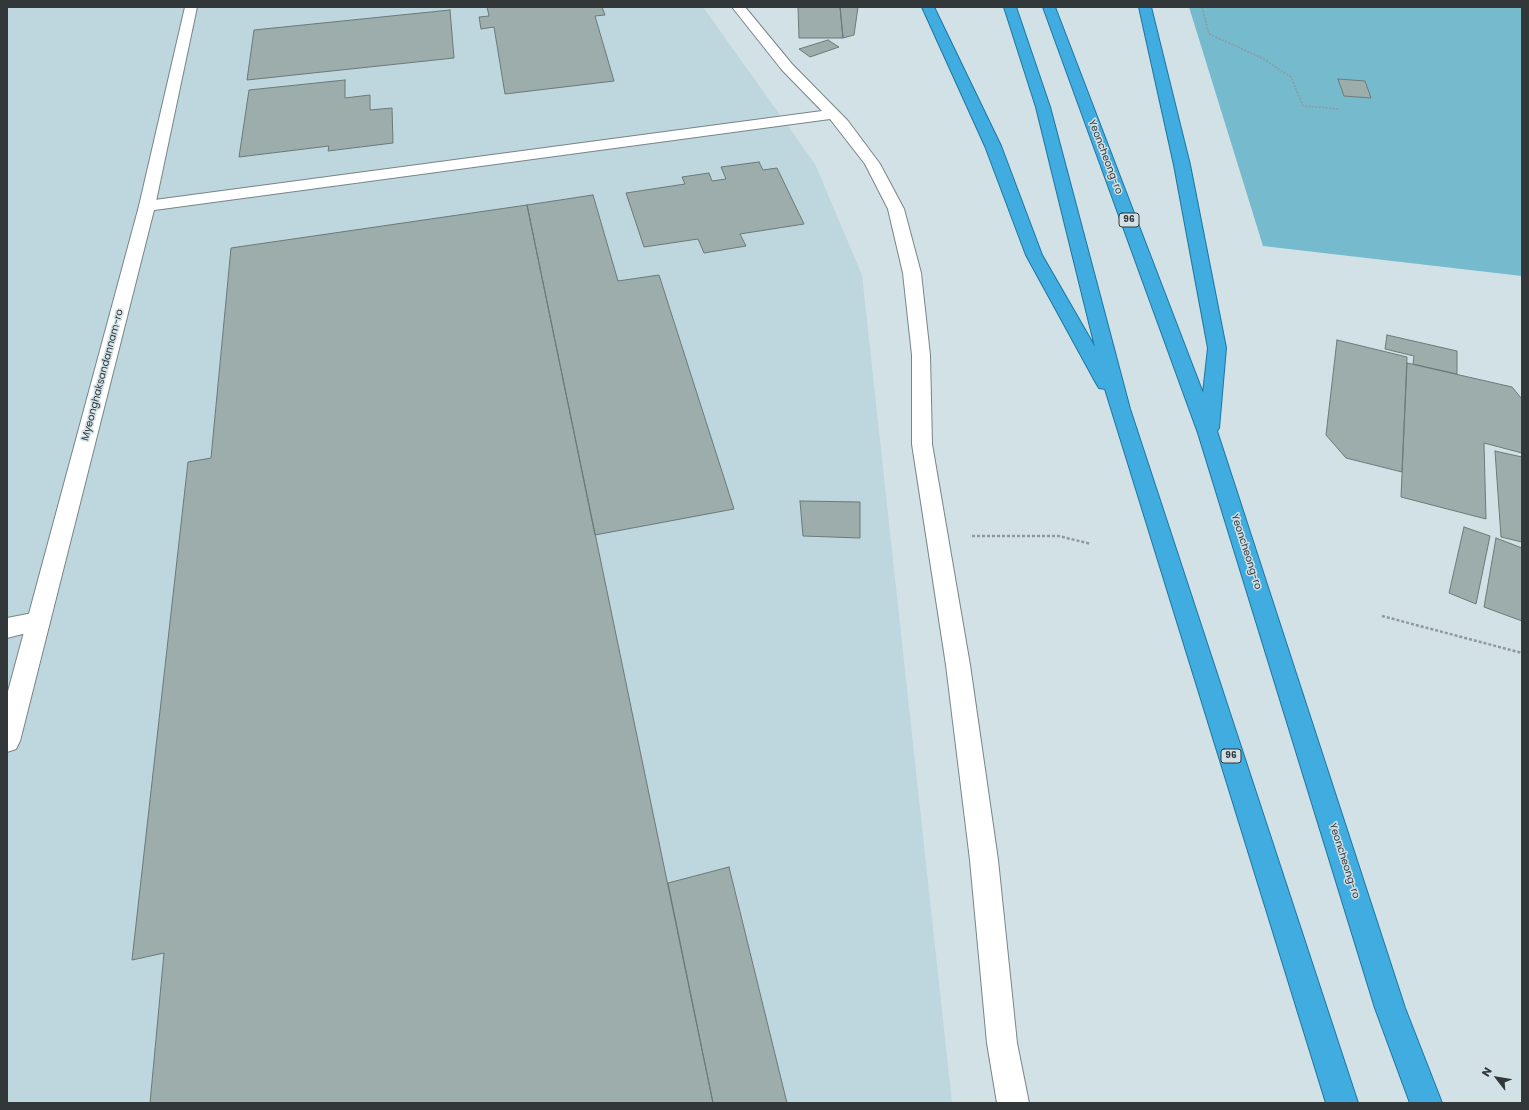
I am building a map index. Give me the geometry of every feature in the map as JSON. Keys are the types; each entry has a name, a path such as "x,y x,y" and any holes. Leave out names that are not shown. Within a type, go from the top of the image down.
{"highway":[{"path":"928,7 993,146 1034,255 1120,409"},
{"name":"96","path":"1010,7 1043,107 1120,409 1342,1103"},
{"name":"Yeoncheong-ro","path":"1049,7 1208,433 1390,1008 1426,1103"},
{"path":"1145,7 1154,51 1182,165 1217,348 1208,433"}],"street":[{"name":"Myeonghaksandannam-ro","path":"7,741 147,206 191,7"},
{"path":"738,7 787,67 843,124 872,164 896,210 912,273 921,355 922,444 958,665 984,860 1002,1043 1013,1103"},
{"path":"147,206 833,114"},
{"path":"7,628 38,621"}],"path":[{"path":"1202,7 1210,34 1262,58 1290,77 1303,106 1339,109"},
{"path":"938,536 1059,536 1091,544"},
{"path":"1382,616 1522,653"}],"shaded area":[{"path":"7,7 703,7 815,164 862,275 952,1103 7,1103"},
{"path":"1189,7 1522,7 1522,276 1263,246"}],"building":[{"path":"487,7 602,7 605,15 595,16 614,81 505,94 494,27 481,29 479,17 489,16"},
{"path":"798,7 840,7 843,38 799,38"},
{"path":"840,7 858,7 854,35 843,38"},
{"path":"450,10 454,58 247,80 254,30"},
{"path":"828,40 839,47 810,57 799,49"},
{"path":"1338,79 1365,81 1371,98 1344,96"},
{"path":"345,80 345,98 370,95 370,110 392,108 393,143 328,151 329,146 239,157 249,90"},
{"path":"759,162 763,170 777,168 804,224 740,234 746,246 704,253 698,239 644,247 626,193 685,184 682,177 709,173 712,181 726,179 721,167"},
{"path":"593,195 618,281 659,275 734,509 595,535 527,205"},
{"path":"527,205 713,1103 150,1103 164,953 132,960 188,462 211,458 231,248"},
{"path":"1387,335 1457,351 1457,374 1413,364 1414,356 1385,349"},
{"path":"1337,340 1407,357 1402,472 1346,458 1326,435"},
{"path":"1407,363 1512,387 1522,399 1522,453 1484,443 1486,519 1401,497"},
{"path":"1495,451 1522,457 1522,542 1501,537"},
{"path":"800,501 860,502 860,538 803,536"},
{"path":"1464,527 1490,536 1476,604 1449,593"},
{"path":"1496,538 1522,548 1522,621 1484,607"},
{"path":"729,867 787,1103 713,1103 668,883"}]}
